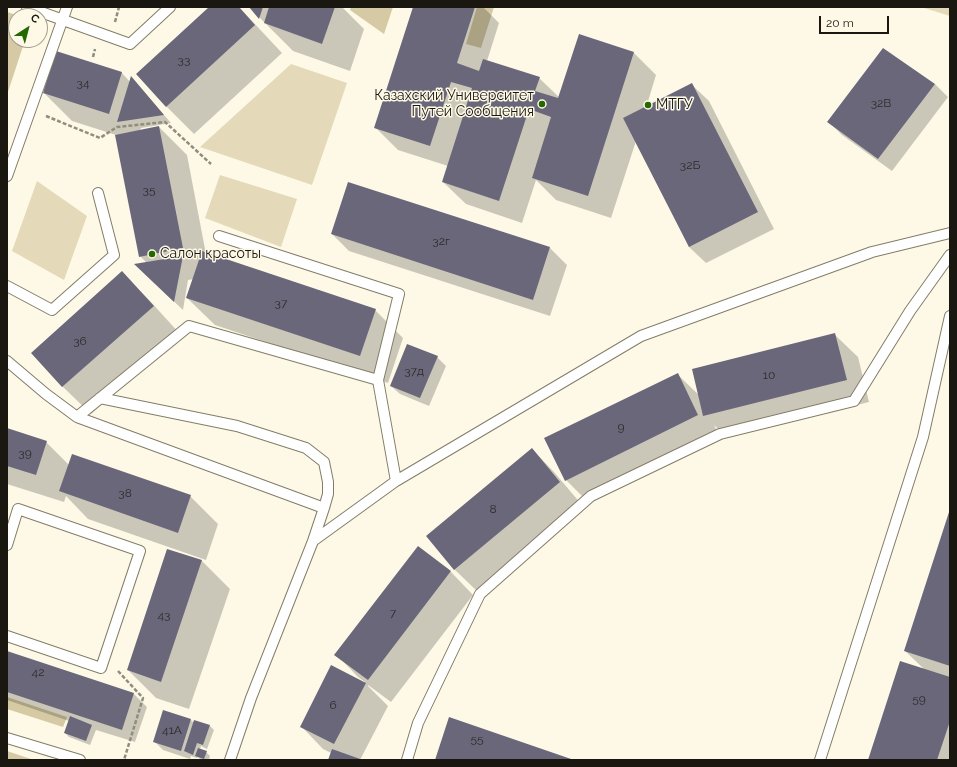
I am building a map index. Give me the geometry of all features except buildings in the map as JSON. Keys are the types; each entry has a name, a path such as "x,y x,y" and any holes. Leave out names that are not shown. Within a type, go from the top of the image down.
{"lane":[{"path":"27,7 130,44 170,7"},
{"path":"7,176 67,7"},
{"path":"7,286 52,310 114,255 98,192"},
{"path":"313,541 396,481 641,336 872,252 950,233"},
{"path":"219,236 399,294 378,380 396,481"},
{"path":"407,760 418,723 480,594 591,496 720,434 854,401 910,311 950,255"},
{"path":"820,760 923,437 950,316"},
{"path":"77,417 189,326 378,380"},
{"path":"7,361 46,394 77,417 324,508"},
{"path":"100,398 237,426 306,448 324,462 328,482 328,494 324,508 313,541 251,698 230,760"},
{"path":"7,545 18,509 140,551 101,668 7,636"},
{"path":"7,738 80,760"}],"path":[{"path":"31,110 100,138 117,127 165,122 211,164"},
{"path":"105,657 143,698 124,760"}],"shaded area":[{"path":"351,7 393,7 384,34 350,10"},
{"path":"477,7 494,7 481,48 466,44"},
{"path":"921,7 950,7 950,16"},
{"path":"7,12 8,48 22,48 7,95"},
{"path":"291,64 347,83 312,185 200,147"},
{"path":"220,175 297,199 281,247 205,218"},
{"path":"37,181 87,216 64,280 12,251"},
{"path":"7,697 67,717 63,727 7,709"},
{"path":"7,751 34,760 7,760"}],"place":[{"name":"Казахский Университет Путей Сообщения","path":"542,104"},
{"name":"МТГУ","path":"648,105"},
{"name":"Салон красоты","path":"152,254"}]}
